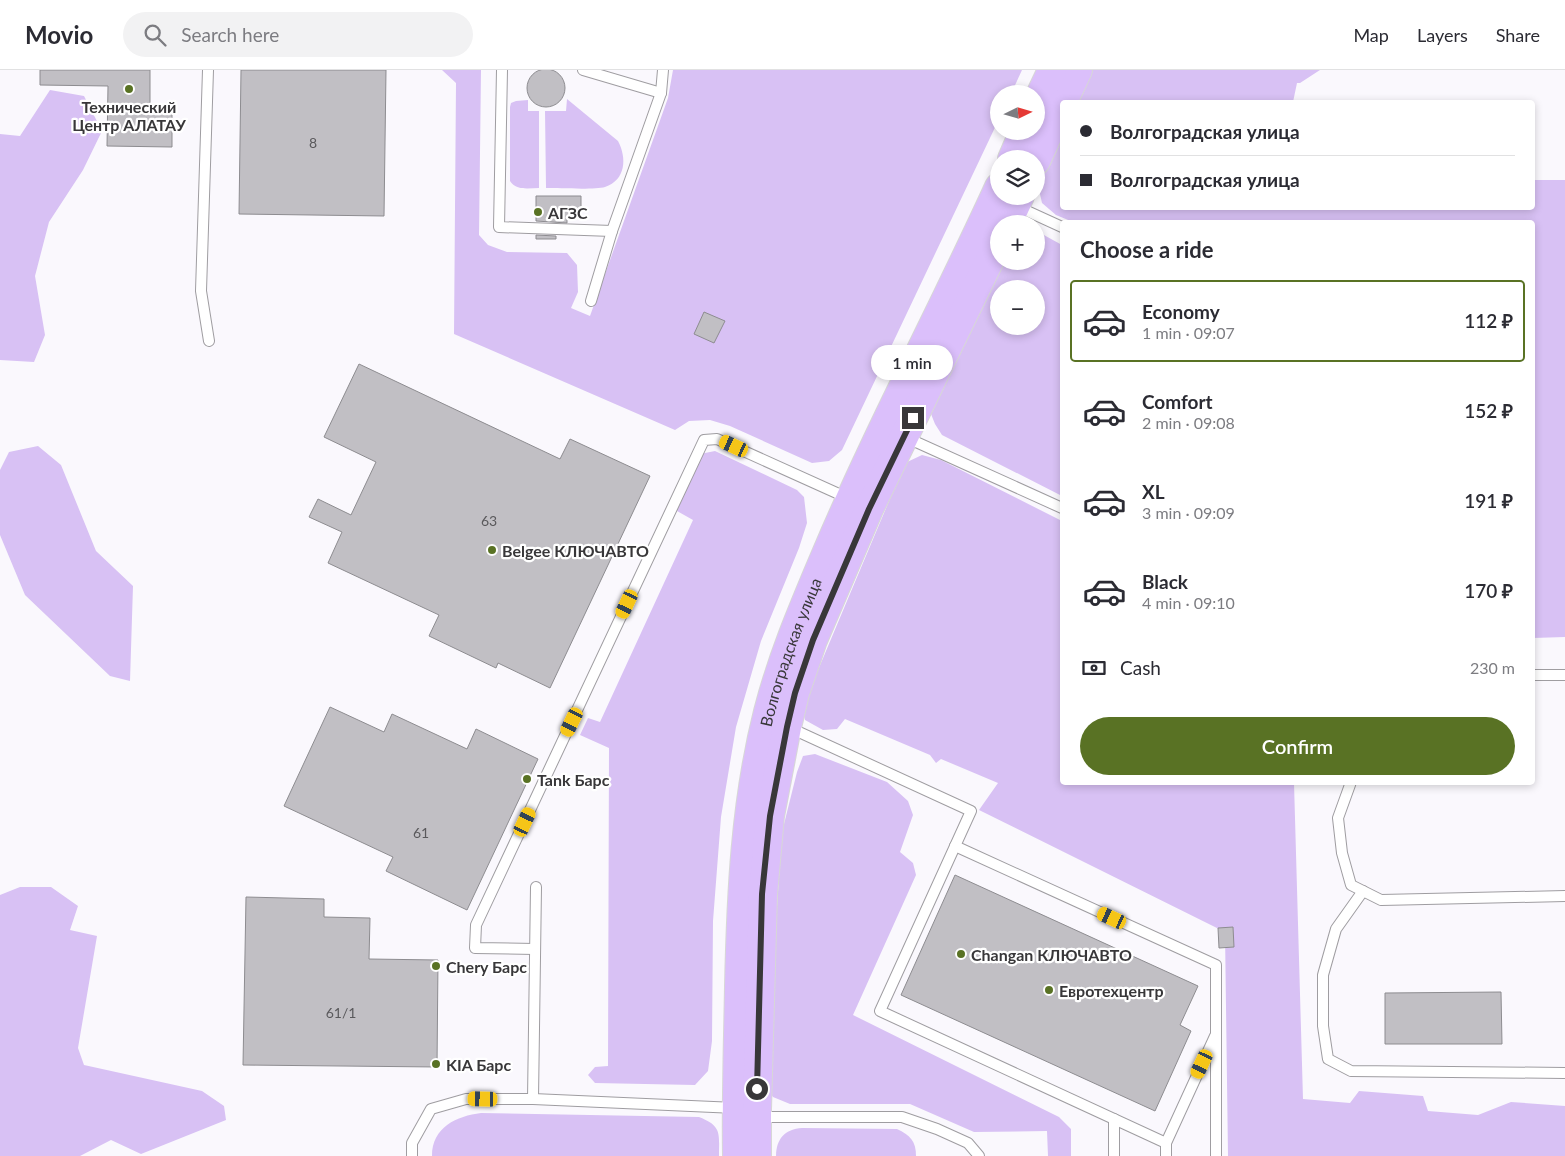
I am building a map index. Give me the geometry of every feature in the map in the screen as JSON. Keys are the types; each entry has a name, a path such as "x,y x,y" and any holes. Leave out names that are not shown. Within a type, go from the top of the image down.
{"main road":[{"path":"1045,85 1052,70"},
{"path":"1064,100 1078,70"},
{"path":"1041,150 1060,109"},
{"name":"Волгоградская улица","path":"757,1156 750,1111 742,893 751,803 767,715 794,630 1009,205"},
{"name":"Волгоградская улица","path":"737,1156 750,1111 762,894 770,816 795,693 859,504 904,436 990,259"}],"lane":[{"path":"208,70 201,291 209,341"},
{"path":"502,70 499,226 612,231"},
{"path":"583,70 661,93"},
{"path":"591,301 612,231 661,93 663,70"},
{"path":"1014,205 1060,226"},
{"path":"904,436 1060,507"},
{"path":"535,948 475,948 476,925 704,440 717,439 859,504"},
{"path":"1535,675 1565,675"},
{"path":"787,727 971,811 880,1011 1166,1143"},
{"path":"1350,785 1338,818 1342,853 1351,886 1381,900 1565,896"},
{"path":"955,846 1216,965 1216,1156"},
{"path":"533,1099 536,887"},
{"path":"1363,891 1336,929 1323,975 1323,1026 1328,1059 1351,1071 1565,1073"},
{"path":"1166,1156 1166,1143 1216,1032"},
{"path":"412,1156 412,1143 430,1110 466,1099 533,1099 902,1117 937,1129 968,1143 979,1156"},
{"path":"1114,1119 1114,1156"}],"shaded area":[{"path":"442,70 481,70 479,235 488,245 507,252 567,253 577,265 578,292 571,308 590,316 668,98 673,70 1022,70 1015,85 990,85 990,138 842,450 829,461 812,463 730,426 710,420 689,421 675,430 454,334 456,83"},
{"path":"1091,70 1320,70 1297,83 1293,100 1077,100"},
{"path":"50,90 84,96 102,131 83,170 49,222 35,276 45,335 34,362 0,360 0,134 20,136"},
{"path":"567,99 618,141 623,154 623,168 621,174 612,184 593,188 546,188 545,111 566,111"},
{"path":"528,100 528,111 539,111 539,188 519,188 510,181 510,107 511,103 516,101"},
{"path":"1060,133 1060,210 1535,210 1535,180 1565,180 1565,637 1535,638 1535,220 1068,220 1056,215 1044,205 1045,164"},
{"path":"1045,236 1060,244 1060,495 942,435 931,414 990,285 990,335 1045,335 1045,280 992,280 997,270 1045,270"},
{"path":"38,446 61,465 96,551 133,586 130,681 110,676 25,595 0,535 0,470 9,452"},
{"path":"715,451 797,490 804,497 807,523 799,548 761,641 736,727 721,817 713,921 712,1041 708,1071 695,1085 595,1083 588,1075 595,1067 608,1066 609,748 580,735 588,718 600,722 693,520 677,511 700,454"},
{"path":"922,455 941,460 1060,520 1060,785 1294,785 1303,1099 1350,1103 1359,1091 1423,1096 1428,1111 1478,1115 1511,1102 1565,1106 1565,1156 1228,1156 1225,932 979,810 998,783 941,759 936,763 930,755 845,719 837,729 823,730 805,720 802,708 905,463"},
{"path":"815,754 887,782 908,801 913,815 900,852 913,863 916,875 853,1015 1059,1117 1071,1129 1071,1156 1048,1156 1047,1131 974,1132 910,1104 790,1104 773,1097 765,1086 782,832 797,772 803,756"},
{"path":"20,887 51,887 78,906 70,930 97,936 78,1048 84,1065 202,1091 224,1106 226,1120 141,1154 111,1140 80,1156 0,1156 0,895"},
{"path":"481,1113 699,1117 712,1124 718,1131 719,1156 432,1156 436,1137 441,1130 455,1120"},
{"path":"802,1128 897,1129 911,1139 915,1146 916,1156 776,1156 776,1150 783,1136 791,1130"}],"building":[{"path":"546,69 553,70 559,75 564,81 564,95 559,101 553,106 546,107 539,106 533,101 528,95 527,88 528,81 533,75 539,70"},
{"name":"Технический Центр АЛАТАУ","path":"40,70 150,70 150,109 172,109 172,147 107,146 108,86 40,85"},
{"path":"241,70 386,70 384,216 239,214"},
{"path":"536,196 581,196 581,217 567,217 567,223 536,221"},
{"path":"536,235 556,236 556,239 536,239"},
{"path":"704,312 725,321 714,343 694,334"},
{"path":"359,364 560,459 570,439 650,476 550,688 498,663 496,668 429,636 439,615 328,563 342,532 309,517 318,499 351,515 376,462 324,437"},
{"path":"330,707 384,732 392,714 467,749 476,729 538,759 467,910 386,871 393,857 284,806"},
{"name":"Евротехцентр","path":"955,875 1198,986 1180,1025 1191,1031 1155,1111 901,995"},
{"path":"246,897 324,899 324,917 370,918 369,959 438,960 437,1067 243,1065"},
{"path":"1233,927 1234,947 1219,948 1218,928"},
{"path":"1501,992 1502,1044 1385,1044 1385,993"}],"place":[{"name":"Технический Центр АЛАТАУ","path":"129,89"},
{"name":"АГЗС","path":"538,212"},
{"name":"Belgee КЛЮЧАВТО","path":"492,550"},
{"name":"Tank Барс","path":"527,779"},
{"name":"Changan КЛЮЧАВТО","path":"961,954"},
{"name":"Chery Барс","path":"436,966"},
{"name":"Евротехцентр","path":"1049,990"},
{"name":"KIA Барс","path":"436,1064"}],"route":[{"path":"757,1089 762,894 770,816 787,727 795,693 813,640 869,509 913,418"}]}
